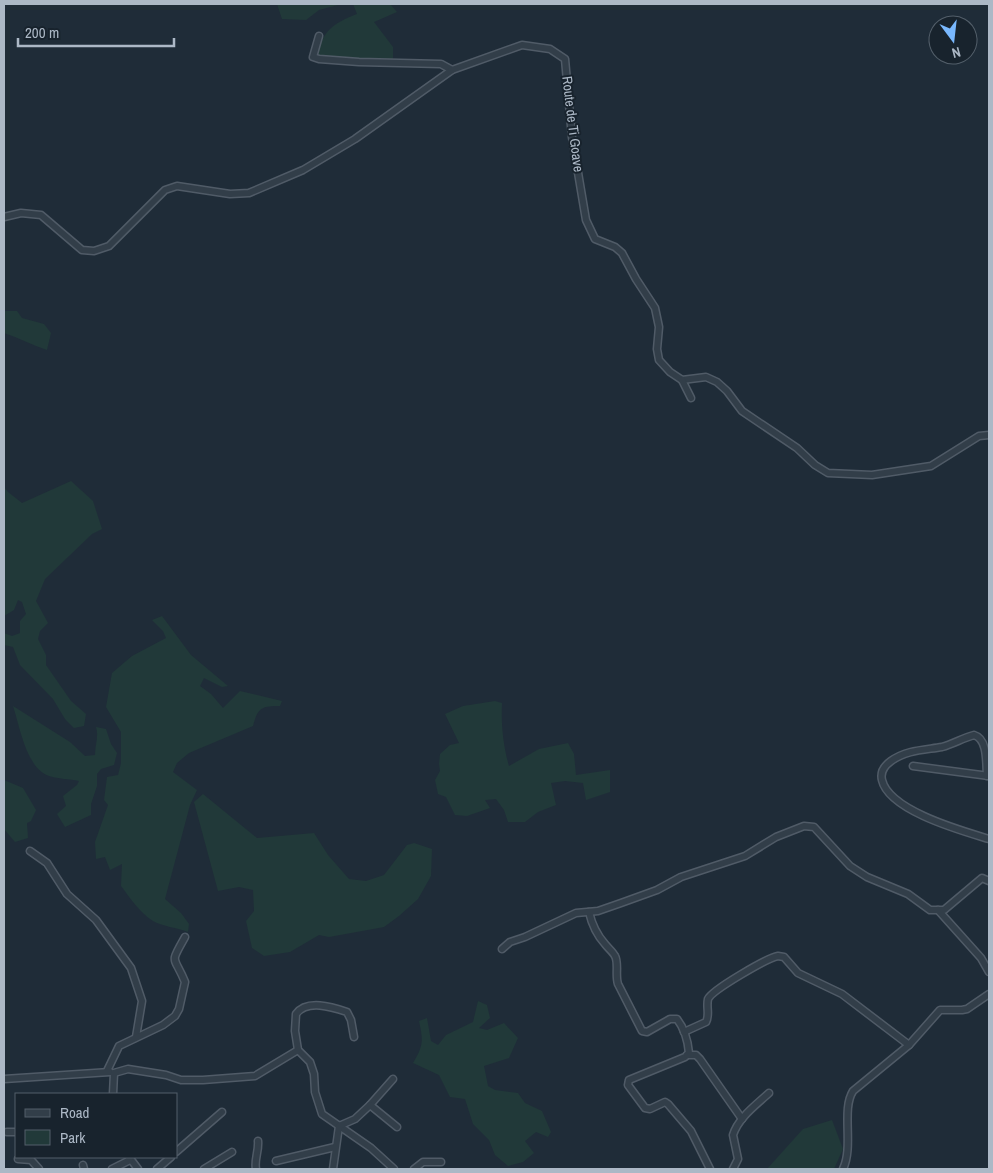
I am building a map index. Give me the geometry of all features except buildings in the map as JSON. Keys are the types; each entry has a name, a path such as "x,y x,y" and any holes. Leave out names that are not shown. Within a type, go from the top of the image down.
{"street":[{"path":"319,36 313,57 319,59 441,64 452,70"},
{"name":"Route de Ti Goave","path":"4,217 21,213 41,215 82,250 94,251 109,246 165,190 177,186 230,194 249,193 303,170 355,139 452,70 522,45 550,49 565,59 572,137 586,220 595,239 615,247 622,253 655,308 659,327 657,349 659,360 670,372 682,380"},
{"path":"691,398 682,380 706,377 717,382 727,390 742,411 797,448 815,465 828,473 872,475 931,466 979,436 989,435"},
{"path":"913,766 988,776 986,754 982,740 977,735 944,746 902,755 890,761 881,773 886,789 914,812 989,839"},
{"path":"502,949 510,942 576,913 598,911 657,890 681,877 745,856 776,837 804,826 814,827 855,870 908,894 930,910 944,910 982,878 989,881"},
{"path":"30,851 47,863 67,894 96,920 131,968 136,978 142,1001 136,1037"},
{"path":"938,910 981,958 989,972"},
{"path":"589,912 593,928 615,956 615,977 642,1031 647,1032 674,1018 679,1021 684,1032 688,1048 687,1055"},
{"path":"113,1093 110,1072 119,1046 163,1025 178,1013 185,982 175,964 174,956 185,937"},
{"path":"684,1032 706,1022 708,1001 711,995 726,984 778,956 784,958 798,972 842,994 908,1045"},
{"path":"843,1169 848,1154 850,1096 853,1092 908,1045 940,1010 967,1009 989,994"},
{"path":"354,1037 351,1020 347,1012 317,1005 300,1009 296,1014 295,1032 298,1050 310,1062 314,1074 315,1092 322,1114 371,1148 394,1169"},
{"path":"4,1079 110,1072 128,1069 166,1075 180,1080 256,1076 298,1050"},
{"path":"710,1169 691,1132 668,1104 665,1102 650,1109 645,1108 627,1083 629,1080 687,1055 696,1055 742,1119"},
{"path":"339,1126 354,1119 370,1105 393,1079"},
{"path":"733,1169 738,1159 733,1135 742,1119 769,1093"},
{"path":"370,1105 397,1127"},
{"path":"178,1150 222,1112"},
{"path":"333,1169 339,1126"},
{"path":"7,1132 15,1132"},
{"path":"256,1169 255,1164 259,1149 258,1141"},
{"path":"276,1161 335,1147"},
{"path":"204,1169 232,1152"},
{"path":"18,1159 31,1158 39,1169"},
{"path":"112,1169 129,1158 138,1169"},
{"path":"157,1169 170,1158"},
{"path":"414,1169 423,1162 441,1162"}],"green space":[{"path":"277,4 342,4 319,10 306,20 282,19"},
{"path":"353,4 390,4 397,12 374,22 393,47 393,61 317,57 322,40 330,29 341,21 357,14"},
{"path":"4,311 17,311 22,318 44,324 51,333 47,350 4,333"},
{"path":"71,481 93,501 102,529 92,534 45,579 36,601 48,623 40,631 38,639 46,655 46,665 71,701 86,714 84,726 74,728 65,719 53,699 20,665 13,647 4,645 4,633 12,636 20,633 20,621 26,614 22,602 18,600 14,610 4,616 4,487 22,503"},
{"path":"162,616 191,655 228,686 222,687 204,678 200,686 211,694 223,708 240,691 282,701 280,706 269,706 259,711 253,726 189,753 177,763 173,772 197,790 190,805 165,899 181,913 189,924 188,932 160,924 148,918 121,886 122,864 110,870 105,857 96,859 95,842 108,805 104,800 107,777 118,775 121,763 121,732 106,707 112,673 132,656 166,638 163,631 152,620"},
{"path":"495,701 502,703 503,735 509,766 539,749 568,743 574,754 576,775 610,770 610,792 586,800 583,783 565,781 551,783 556,805 538,812 525,822 508,822 504,810 496,799 485,800 490,808 467,816 455,815 446,797 438,794 435,780 440,771 440,754 450,745 459,743 445,714 463,706"},
{"path":"13,706 70,742 85,756 95,755 96,727 106,729 111,744 117,753 114,765 101,769 97,774 97,786 91,804 91,815 65,827 57,814 66,806 63,796 77,785 79,781 56,778 41,772 29,756"},
{"path":"4,780 23,788 36,810 31,821 27,823 28,838 15,842 4,829"},
{"path":"203,794 257,838 314,833 328,855 349,879 366,881 384,875 407,845 414,843 432,849 431,876 418,899 384,927 329,937 319,935 290,952 264,956 252,948 246,921 254,911 253,890 239,887 218,891 194,802"},
{"path":"478,1001 487,1005 490,1018 479,1028 487,1030 504,1023 518,1038 509,1058 484,1066 488,1086 495,1090 518,1093 525,1103 542,1111 551,1132 548,1137 536,1132 525,1141 534,1153 523,1162 508,1166 495,1155 489,1140 473,1124 465,1099 450,1097 439,1075 413,1063 422,1042 419,1021 427,1018 431,1041 438,1045 446,1035 473,1022"},
{"path":"832,1120 843,1149 834,1169 767,1169 803,1129"}]}
